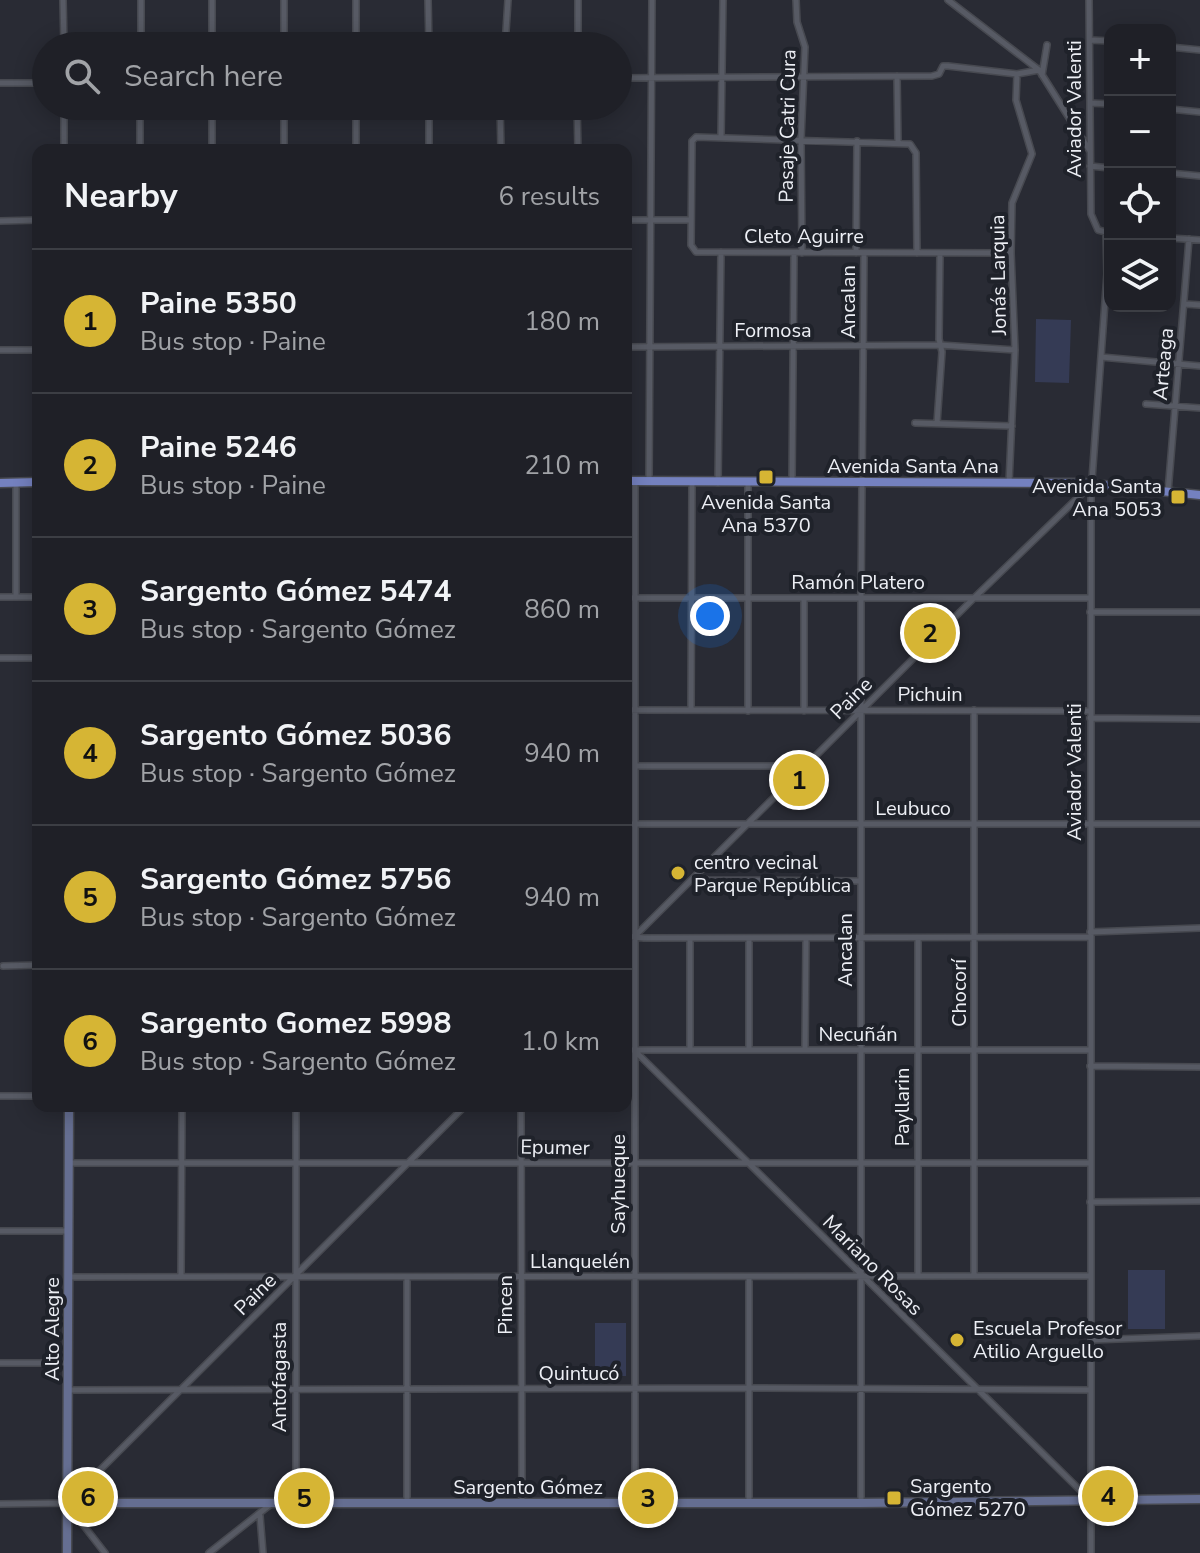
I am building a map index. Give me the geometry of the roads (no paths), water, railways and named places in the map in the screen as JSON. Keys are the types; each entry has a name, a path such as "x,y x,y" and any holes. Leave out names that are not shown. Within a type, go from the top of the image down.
{"main road":[{"path":"0,483 32,482"},
{"name":"Avenida Santa Ana","path":"632,482 1092,484 1200,495"},
{"name":"Alto Alegre","path":"67,1553 69,1112"},
{"name":"Sargento Gómez","path":"67,1503 861,1503 1200,1499"}],"street":[{"path":"63,0 64,32"},
{"path":"141,0 141,32"},
{"path":"212,0 212,32"},
{"path":"284,0 284,32"},
{"path":"356,0 356,32"},
{"path":"428,0 429,32"},
{"path":"506,32 508,0"},
{"path":"578,0 578,32"},
{"path":"649,482 652,0"},
{"path":"721,137 723,0"},
{"name":"Pasaje Catri Cura","path":"796,0 797,22 805,47 801,139 802,254"},
{"path":"948,0 1041,73 1090,152"},
{"path":"961,8 962,0"},
{"name":"Aviador Valenti","path":"1089,0 1092,219 1098,230 1104,232"},
{"path":"1090,40 1104,41"},
{"path":"1041,73 1047,45"},
{"path":"1176,48 1200,50"},
{"path":"632,78 932,76 939,74 943,66 1017,74 1041,73"},
{"name":"Jonás Larquia","path":"1009,483 1015,350 1011,253 1013,196 1032,154 1016,100 1017,74"},
{"path":"897,76 898,143"},
{"path":"0,83 32,83"},
{"path":"1090,103 1104,104"},
{"path":"1176,110 1200,112"},
{"path":"64,120 64,144"},
{"path":"140,120 140,144"},
{"path":"212,120 212,144"},
{"path":"284,120 284,144"},
{"path":"356,120 356,144"},
{"path":"429,120 429,144"},
{"path":"500,120 501,144"},
{"path":"577,120 578,144"},
{"path":"632,220 691,220 692,141 696,137 910,144 916,153 917,253"},
{"name":"Ancalan","path":"857,141 864,346 861,1503"},
{"path":"1090,166 1104,167"},
{"path":"1176,174 1200,176"},
{"path":"0,221 32,220"},
{"name":"Cleto Aguirre","path":"691,220 692,250 794,254 1011,253"},
{"path":"1176,238 1200,240"},
{"name":"Arteaga","path":"1168,492 1189,239"},
{"name":"Aviador Valenti","path":"1091,1553 1090,598 1092,484 1108,240"},
{"path":"718,483 721,252"},
{"path":"937,423 940,253"},
{"path":"792,482 794,254"},
{"path":"1185,304 1200,305"},
{"name":"Formosa","path":"632,347 940,345 1015,350"},
{"path":"0,350 32,350"},
{"path":"1101,357 1200,366"},
{"path":"1146,404 1200,408"},
{"path":"915,423 1012,426"},
{"path":"16,482 16,597"},
{"path":"691,710 692,483"},
{"path":"748,483 748,711"},
{"name":"Paine","path":"635,936 1092,484"},
{"name":"Sayhueque","path":"632,540 635,710 635,1503"},
{"path":"0,597 32,597"},
{"name":"Ramón Platero","path":"634,598 1090,598"},
{"path":"804,598 804,711"},
{"path":"1090,612 1200,612"},
{"path":"0,658 32,658"},
{"name":"Pichuin","path":"635,710 974,710 1200,719"},
{"name":"Chocorí","path":"974,710 974,1276"},
{"path":"635,766 789,766 802,770"},
{"name":"Leubuco","path":"635,824 1200,824"},
{"path":"697,876 708,880 861,881"},
{"path":"635,936 918,938 1200,928"},
{"path":"690,938 690,1050"},
{"path":"749,938 749,1050"},
{"path":"805,1050 806,938"},
{"name":"Payllarin","path":"918,938 918,1275"},
{"path":"3,966 32,965"},
{"name":"Necuñán","path":"634,1050 1089,1050"},
{"name":"Mariano Rosas","path":"634,1050 1091,1500"},
{"path":"1090,1066 1200,1067"},
{"path":"0,1096 32,1096"},
{"path":"181,1276 182,1112"},
{"name":"Antofagasta","path":"296,1112 296,1503"},
{"name":"Paine","path":"67,1503 459,1112"},
{"name":"Pincen","path":"521,1112 522,1504"},
{"name":"Epumer","path":"69,1163 1089,1163"},
{"path":"1090,1202 1200,1201"},
{"path":"0,1231 68,1231"},
{"name":"Llanquelén","path":"68,1277 1091,1276"},
{"path":"407,1277 407,1504"},
{"path":"749,1277 749,1503"},
{"path":"1091,1340 1200,1336"},
{"path":"0,1363 68,1363"},
{"name":"Quintucó","path":"68,1390 1091,1390"},
{"path":"67,1503 105,1553"},
{"name":"Sargento Gómez","path":"0,1504 67,1503"},
{"path":"209,1553 273,1503"},
{"path":"260,1515 263,1553"}],"place":[{"name":"Avenida Santa Ana 5370","path":"766,477"},
{"name":"Avenida Santa Ana 5053","path":"1178,497"},
{"name":"Paine 5246","path":"930,633"},
{"name":"Paine 5350","path":"799,780"},
{"name":"centro vecinal Parque República","path":"678,873"},
{"name":"Escuela Profesor Atilio Arguello","path":"957,1340"},
{"name":"Sargento Gómez 5036","path":"1108,1496"},
{"name":"Sargento Gomez 5998","path":"88,1497"},
{"name":"Sargento Gómez 5756","path":"304,1498"},
{"name":"Sargento Gómez 5474","path":"648,1498"},
{"name":"Sargento Gómez 5270","path":"894,1498"}]}
